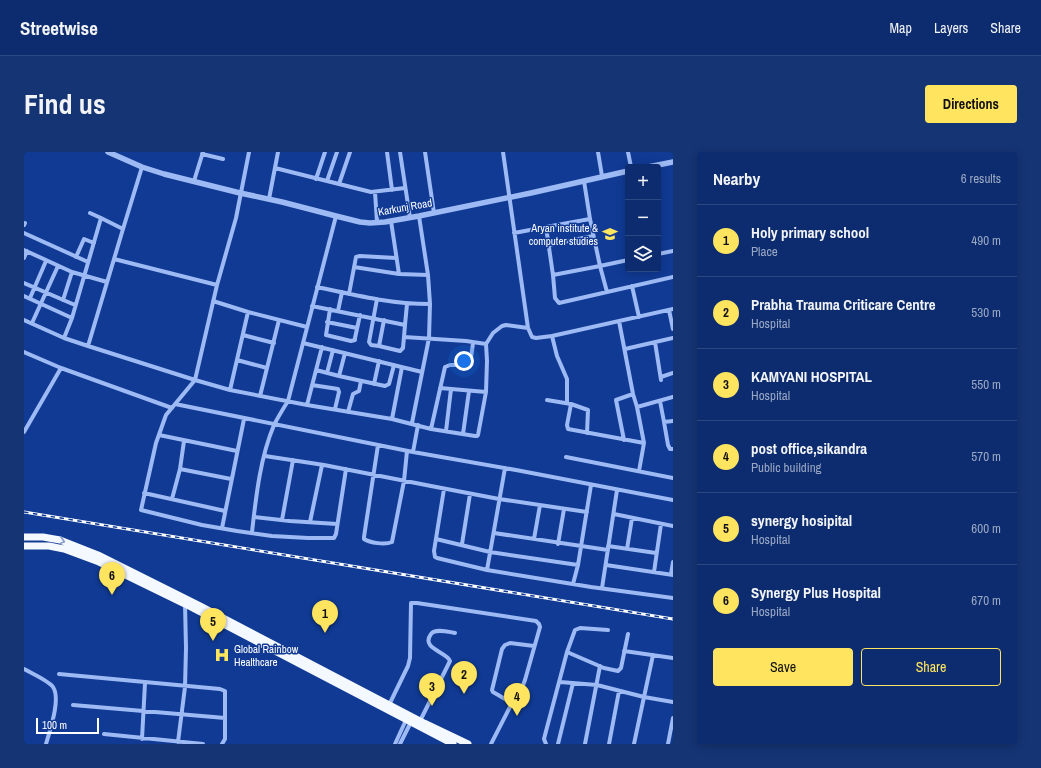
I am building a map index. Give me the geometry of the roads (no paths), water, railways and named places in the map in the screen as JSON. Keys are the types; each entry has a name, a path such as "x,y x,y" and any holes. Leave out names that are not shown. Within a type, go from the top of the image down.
{"highway":[{"path":"24,537 43,537 60,540 98,554 420,721 468,744"},
{"path":"24,546 49,546 99,562 185,604 453,744"}],"street":[{"name":"Karkunj Road","path":"108,152 142,167 164,174 360,222 391,221 410,218 625,172"},
{"path":"249,152 236,218 217,285 194,380 166,415 158,435 141,507 143,511 202,525 272,536 331,538 335,537 346,469"},
{"path":"269,199 278,152"},
{"path":"316,179 325,152"},
{"path":"327,181 337,152"},
{"path":"339,184 350,152"},
{"path":"387,152 392,190"},
{"path":"400,152 410,218"},
{"path":"425,152 434,213"},
{"path":"503,152 528,328 532,337 552,336 671,310 673,329"},
{"path":"598,152 602,176"},
{"path":"628,152 630,164"},
{"path":"194,181 202,153 223,159"},
{"path":"661,165 673,164"},
{"path":"88,346 122,229 142,167"},
{"path":"275,168 375,192 405,188"},
{"path":"584,181 593,236 607,292"},
{"path":"375,192 377,222"},
{"path":"90,213 122,229"},
{"path":"252,532 265,456 274,425 288,401 336,216"},
{"path":"412,423 429,338 430,304 428,275 419,216"},
{"path":"64,338 72,318 101,218"},
{"path":"514,233 590,219"},
{"path":"391,221 399,274"},
{"path":"546,228 556,298 559,303 673,277"},
{"path":"24,233 88,262"},
{"path":"548,245 593,236"},
{"path":"76,257 84,239 94,242"},
{"path":"24,258 25,251 72,272 107,282"},
{"path":"661,253 673,251"},
{"path":"349,294 355,260 358,256 396,258"},
{"path":"114,259 217,285"},
{"path":"30,298 46,261"},
{"path":"553,276 625,261"},
{"path":"32,323 58,266"},
{"path":"354,268 399,274 428,275"},
{"path":"63,300 72,272"},
{"path":"24,283 76,305"},
{"path":"632,286 639,317"},
{"path":"317,287 407,304 430,304"},
{"path":"338,311 342,292"},
{"path":"24,296 72,318"},
{"path":"377,299 369,342 379,346 402,350 407,304"},
{"path":"213,301 248,312 307,327"},
{"path":"312,306 405,325"},
{"path":"330,309 326,334 351,341 355,340 360,315"},
{"path":"230,390 248,312"},
{"path":"24,320 64,338 194,380 230,390 392,419 431,429 477,436 486,392 486,344 493,333 502,326 506,325 528,328"},
{"path":"260,396 280,320"},
{"path":"379,346 384,320"},
{"path":"619,321 644,443 639,471"},
{"path":"327,322 357,328"},
{"path":"243,335 274,343"},
{"path":"552,336 557,356 567,378 569,403 567,428 644,443"},
{"path":"404,337 486,344"},
{"path":"625,349 673,338"},
{"path":"303,342 422,372"},
{"path":"655,342 661,378 673,373"},
{"path":"431,429 445,368 447,366 470,365 473,343"},
{"path":"307,405 322,347"},
{"path":"327,373 334,350"},
{"path":"24,352 61,368 174,406 673,500"},
{"path":"339,376 345,353"},
{"path":"237,360 267,368"},
{"path":"374,384 379,361"},
{"path":"316,370 385,386 389,384 394,365"},
{"path":"392,419 402,367"},
{"path":"24,432 61,368"},
{"path":"348,412 353,394 359,391 361,381"},
{"path":"312,385 338,389 339,392 335,409"},
{"path":"440,388 486,392"},
{"path":"446,431 451,389"},
{"path":"463,434 469,391"},
{"path":"624,440 616,400 633,394"},
{"path":"637,407 673,397"},
{"path":"547,400 569,403 588,410 587,433"},
{"path":"660,401 668,445 673,449"},
{"path":"222,528 244,419"},
{"path":"664,422 673,421"},
{"path":"413,452 418,425"},
{"path":"158,435 237,452"},
{"path":"172,499 180,469 184,441"},
{"path":"378,445 364,537 364,539 368,541 388,544 392,542 404,481 408,451"},
{"path":"265,456 346,469 470,494 587,512"},
{"path":"566,457 673,478"},
{"path":"282,520 293,460"},
{"path":"310,522 322,465"},
{"path":"487,570 505,468"},
{"path":"180,469 232,479"},
{"path":"573,584 578,565 591,485"},
{"path":"444,489 434,554 437,558 487,570 673,598"},
{"path":"602,588 617,490"},
{"path":"144,493 225,511"},
{"path":"462,544 470,494"},
{"path":"534,539 540,505"},
{"path":"558,544 564,509"},
{"path":"614,514 673,526"},
{"path":"254,517 337,524"},
{"path":"626,549 632,518"},
{"path":"654,572 661,524"},
{"path":"494,533 581,547 626,549 656,553"},
{"path":"436,539 462,544 490,552 578,565"},
{"path":"606,565 672,575 673,562"},
{"path":"389,705 410,658 411,604 418,603 536,621 540,627 525,680 519,696 512,703 491,744"},
{"path":"178,742 185,687 185,604"},
{"path":"546,744 544,739 574,633 577,628 608,630"},
{"path":"420,721 450,661 449,658 431,647 429,641 431,633 446,631 455,633"},
{"path":"568,652 600,666 618,671 621,668 628,634"},
{"path":"512,703 492,690 502,649 505,645 510,643 534,646"},
{"path":"624,651 673,658"},
{"path":"634,744 652,655"},
{"path":"584,744 600,666"},
{"path":"24,669 52,686 56,693 53,719 46,744"},
{"path":"59,674 185,687 220,689 226,691 225,739 222,744"},
{"path":"560,682 597,685 619,692 673,702"},
{"path":"142,739 145,683"},
{"path":"558,744 573,683"},
{"path":"609,744 619,692"},
{"path":"73,705 225,718"},
{"path":"670,742 673,718"},
{"path":"395,744 409,721"},
{"path":"400,744 409,721"},
{"path":"104,734 204,744"}],"railway":[{"path":"24,512 673,619"}],"place":[{"name":"Aryan institute & computer studies","path":"610,234"},
{"name":"Synergy Plus Hospital","path":"112,595"},
{"name":"Holy primary school","path":"325,633"},
{"name":"synergy hosipital","path":"213,641"},
{"name":"Global Rainbow Healthcare","path":"222,655"},
{"name":"Prabha Trauma Criticare Centre","path":"464,694"},
{"name":"KAMYANI HOSPITAL","path":"432,706"},
{"name":"post office,sikandra","path":"517,716"}]}
